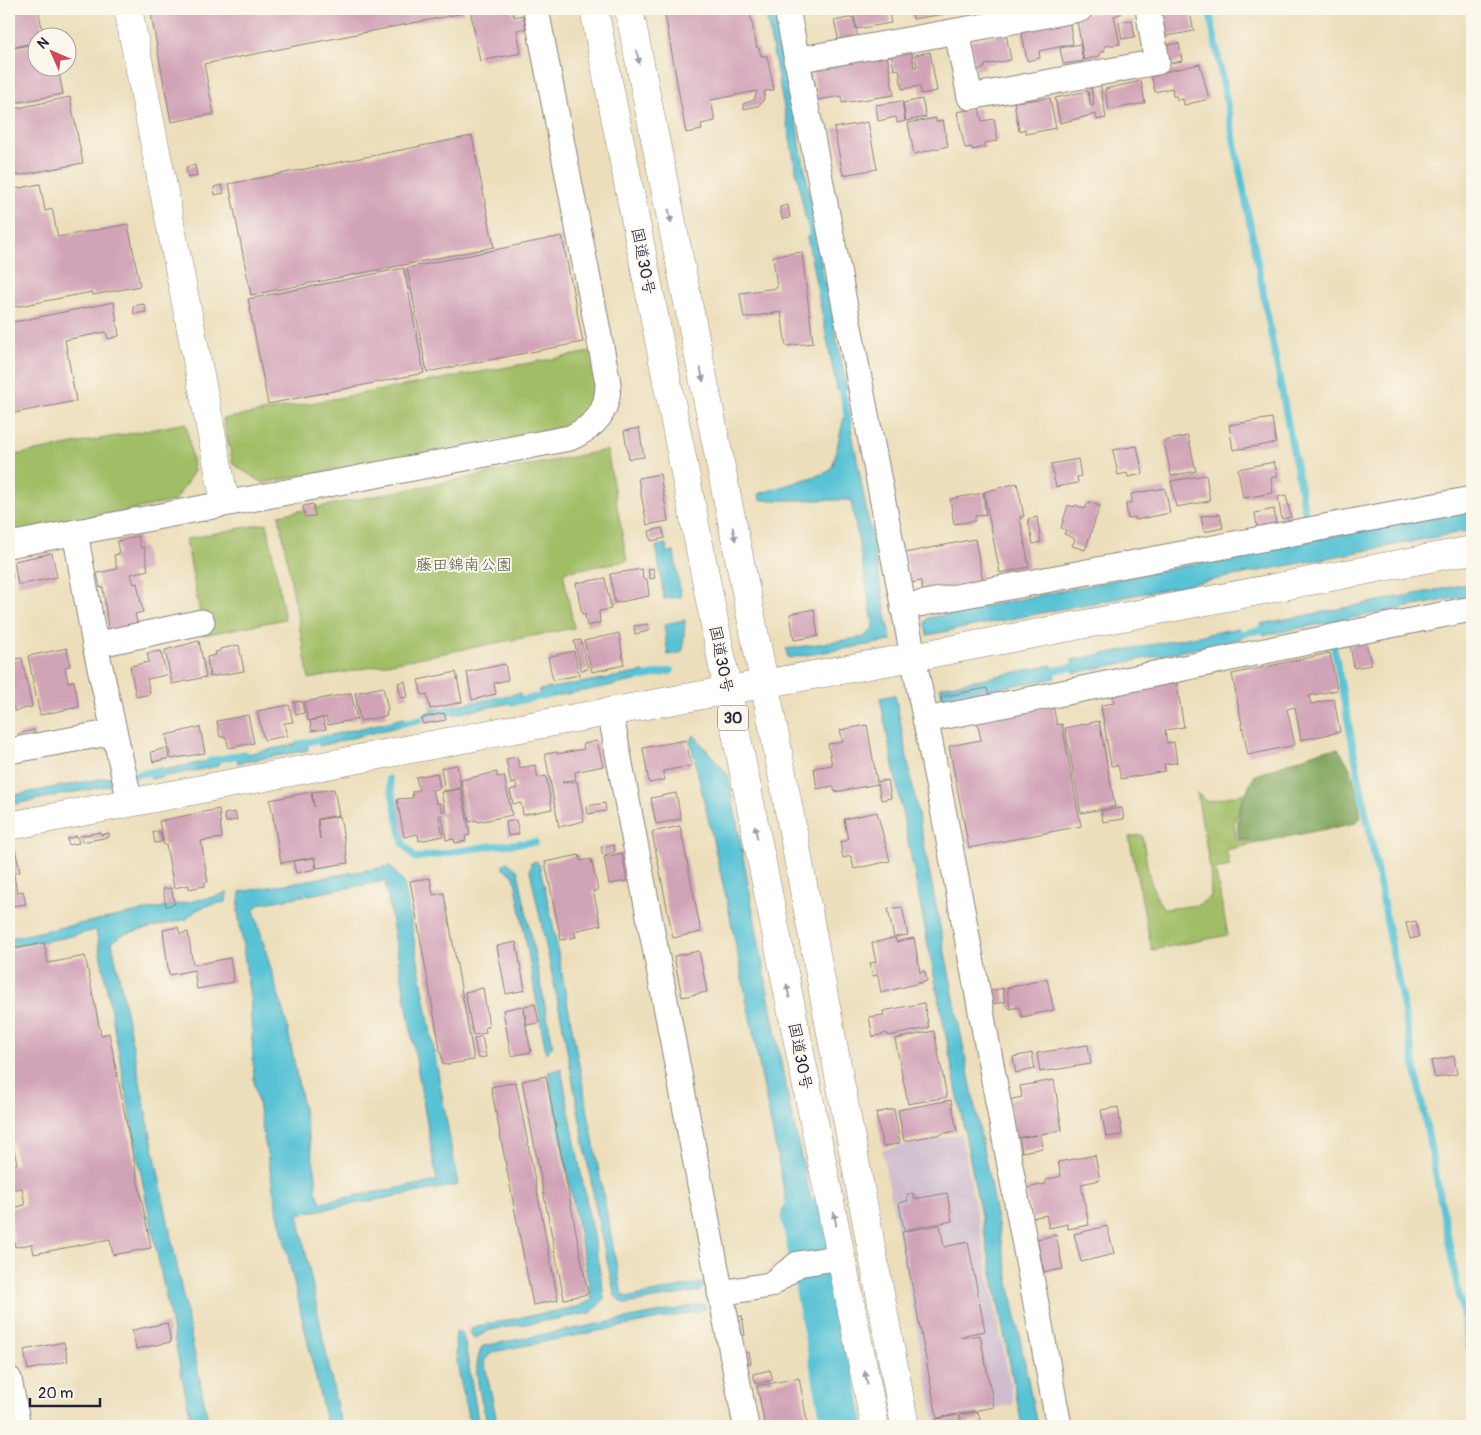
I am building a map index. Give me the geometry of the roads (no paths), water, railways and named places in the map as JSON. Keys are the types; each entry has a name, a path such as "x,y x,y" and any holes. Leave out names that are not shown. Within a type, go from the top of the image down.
{"main road":[{"path":"128,9 225,502"},
{"name":"国道30号","path":"594,9 728,690 834,1258 875,1426"},
{"name":"国道30号","path":"629,9 764,683 905,1426"},
{"path":"9,826 126,787 610,711 913,657 1472,550"}],"street":[{"path":"9,545 225,502 570,438 587,430 600,418 608,399 608,383 536,9"},
{"path":"787,9 926,720 1059,1426"},
{"path":"796,60 1080,9"},
{"path":"957,32 970,97 1158,62 1148,9"},
{"path":"903,607 1472,499"},
{"path":"75,532 95,645 126,787"},
{"path":"926,720 1050,697 1333,636 1472,609"},
{"path":"95,645 202,622"},
{"path":"610,711 746,1426"},
{"path":"9,751 114,732"},
{"path":"720,1294 770,1285 798,1264 834,1258"},
{"path":"9,1379 18,1426"}],"water":[{"path":"765,9 774,9 814,217 806,222"},
{"path":"815,235 847,388 837,390 807,237"},
{"path":"844,417 849,417 891,641 788,658 786,649 864,637 874,628 851,500 760,500 759,494 828,472 833,465"},
{"path":"1472,510 1472,530 927,635 925,623 928,618 1311,540"},
{"path":"666,544 667,553 674,552 681,597 664,599 656,546"},
{"path":"1472,583 1472,595 1264,635 1261,624"},
{"path":"685,620 683,650 680,653 668,655 664,624"},
{"path":"1239,628 1241,639 1074,673 1072,660"},
{"path":"1052,665 1055,678 942,698 940,687"},
{"path":"644,672 645,679 541,699 539,690"},
{"path":"520,693 521,701 444,716 443,713 421,717 431,710"},
{"path":"895,695 1037,1426 1022,1426 880,698"},
{"path":"404,718 405,725 319,746 318,738"},
{"path":"694,735 728,775 785,1084 822,1252 797,1256 728,906 690,739"},
{"path":"307,742 308,750 238,763 237,756"},
{"path":"217,759 219,766 151,779 149,773"},
{"path":"115,776 117,784 9,805 9,796"},
{"path":"536,861 539,864 550,910 621,1289 624,1296 630,1297 703,1283 705,1286 700,1291 625,1304 615,1296 599,1225 562,1022 530,870 531,863"},
{"path":"507,862 518,871 553,1046 546,1053 515,880 513,874 503,869 503,865"},
{"path":"390,866 404,883 458,1185 298,1214 341,1426 327,1426 276,1204 254,1081 250,997 238,911 240,892","holes":["385,881 437,1181 321,1202 316,1191 316,1175 287,1025 254,910 259,904"]},
{"path":"227,892 226,902 210,905 195,911 187,919 124,934 112,942 209,1426 192,1426 142,1179 96,930 63,938 9,947 9,938 218,896"},
{"path":"561,1069 604,1299 591,1313 490,1330 474,1339 469,1330 476,1326 577,1307 592,1300 548,1072"},
{"path":"704,1304 707,1308 695,1312 492,1352 484,1361 498,1426 488,1426 477,1374 477,1364 483,1346"},
{"path":"457,1331 462,1333 465,1344 479,1426 470,1426 457,1362 455,1338"}],"waterway":[{"path":"1209,9 1307,523"},
{"path":"808,213 814,244"},
{"path":"840,380 849,426"},
{"path":"1328,617 1472,1362"},
{"path":"1230,636 1271,628"},
{"path":"1046,672 1082,665"},
{"path":"637,678 671,671"},
{"path":"512,702 548,695"},
{"path":"397,724 430,718"},
{"path":"299,744 327,738"},
{"path":"210,761 244,754"},
{"path":"129,776 161,770"},
{"path":"389,779 403,843 415,858 490,846 535,842"},
{"path":"802,1216 843,1426"}],"park label":[{"name":"藤田錦南公園","path":"464,564"}]}
